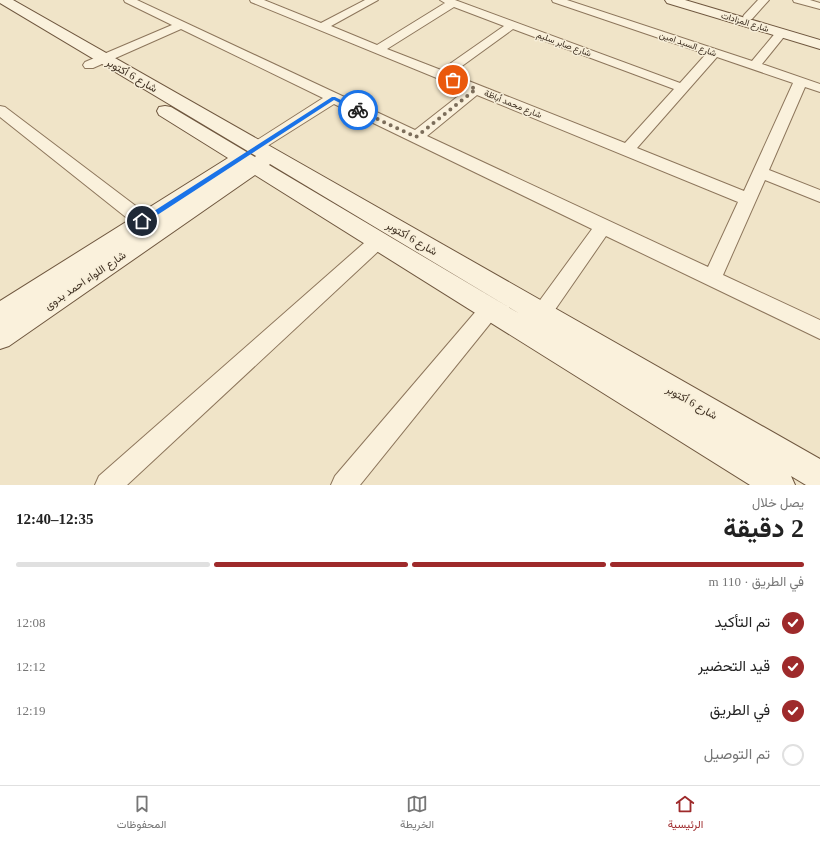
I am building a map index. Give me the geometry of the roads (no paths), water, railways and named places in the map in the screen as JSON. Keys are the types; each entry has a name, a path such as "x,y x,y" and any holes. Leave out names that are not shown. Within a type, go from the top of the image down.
{"street":[{"name":"شارع 6 أكتوبر","path":"4,0 97,61 256,156 541,314 820,476"},
{"path":"129,0 820,330"},
{"name":"شارع محمد أباظة","path":"255,0 275,3 321,27 748,199"},
{"path":"321,27 373,0"},
{"name":"شارع السيد امين","path":"557,0 820,88"},
{"name":"شارع المزادات","path":"671,0 820,45"},
{"name":"شارع المزادات","path":"691,0 820,38"},
{"path":"748,17 764,0"},
{"path":"798,0 820,6"},
{"path":"378,50 449,2"},
{"name":"شارع صابر سليم","path":"449,2 683,88"},
{"name":"شارع 6 أكتوبر","path":"0,10 97,61"},
{"path":"97,61 181,25"},
{"path":"442,75 512,25"},
{"path":"754,66 781,33"},
{"path":"627,150 714,53"},
{"path":"712,279 801,81"},
{"path":"416,137 476,89"},
{"path":"256,156 334,98"},
{"path":"0,110 142,221"},
{"name":"شارع 6 أكتوبر","path":"256,156 378,241 528,332 768,482"},
{"name":"شارع اللواء احمد بدوى","path":"3,306 142,221 256,156"},
{"name":"شارع اللواء احمد بدوى","path":"0,338 256,156"},
{"path":"760,172 820,196"},
{"path":"528,332 603,227"},
{"path":"108,485 378,241"},
{"path":"344,485 490,309"}]}
